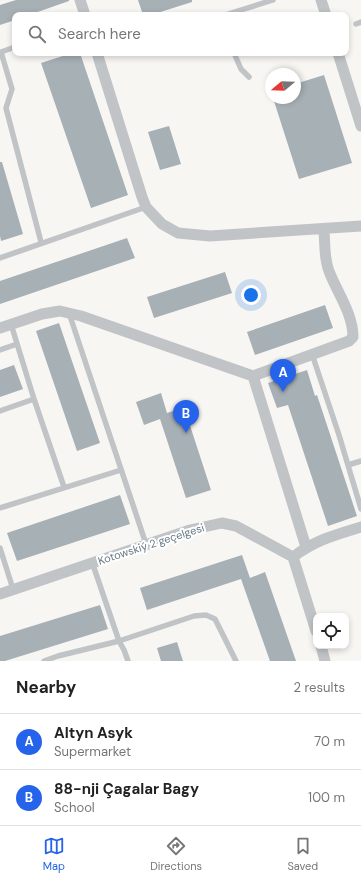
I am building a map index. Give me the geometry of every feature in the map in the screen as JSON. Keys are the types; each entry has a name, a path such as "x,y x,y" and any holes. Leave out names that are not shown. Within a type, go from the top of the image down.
{"street":[{"path":"80,0 84,12"},
{"path":"321,0 325,12"},
{"path":"100,56 146,207 162,224 178,233 210,236 361,226"},
{"path":"339,56 361,126"},
{"path":"0,328 42,314 60,311 81,316 253,376 349,341 353,337 353,327 338,289 330,274 324,229"},
{"path":"253,376 306,546"},
{"name":"Kotowskiý 2 geçelgesi","path":"0,594 146,544 190,530 222,523 236,526 293,557"},
{"path":"313,621 293,557 306,546 361,527"},
{"path":"321,649 325,661"}],"lane":[{"path":"235,12 273,0"},
{"path":"12,48 1,52 12,89 6,108 41,242"},
{"path":"235,56 241,68 249,77"},
{"path":"0,258 41,242 146,207"},
{"path":"69,313 146,544"},
{"path":"11,324 64,488"},
{"path":"0,350 17,344"},
{"path":"312,354 361,509"},
{"path":"0,411 34,399"},
{"path":"348,465 361,461"},
{"path":"0,508 121,470"},
{"path":"0,548 13,589"},
{"path":"92,562 119,641 128,661"},
{"path":"44,661 58,659 119,641 194,616 206,615 215,620 236,661"}],"building":[{"path":"16,0 69,0 38,12 12,12 12,21 0,25 0,5"},
{"path":"138,0 192,0 192,2 160,12 142,12"},
{"path":"63,56 81,56 128,195 91,208 41,63"},
{"path":"324,75 352,163 299,179 275,104 301,104 301,82"},
{"path":"169,126 181,164 160,170 148,132"},
{"path":"0,162 2,162 23,234 1,241 0,236"},
{"path":"127,238 135,258 0,304 0,281"},
{"path":"225,272 232,293 154,318 147,297"},
{"path":"325,305 333,328 255,355 247,332"},
{"path":"59,323 100,443 77,451 36,331"},
{"path":"14,365 23,389 0,397 0,370"},
{"path":"307,370 315,396 317,395 357,516 328,526 288,405 277,408 268,383"},
{"path":"161,393 167,413 184,407 211,490 186,498 160,419 144,425 136,402"},
{"path":"120,495 130,524 17,561 7,533"},
{"path":"242,555 250,578 265,572 296,661 270,661 241,579 147,610 140,588"},
{"path":"100,605 108,629 5,661 0,661 0,636"},
{"path":"177,642 183,661 161,661 157,648"}],"place":[{"name":"Altyn Asyk","path":"283,392"},
{"name":"88-nji Çagalar Bagy","path":"186,433"}]}
